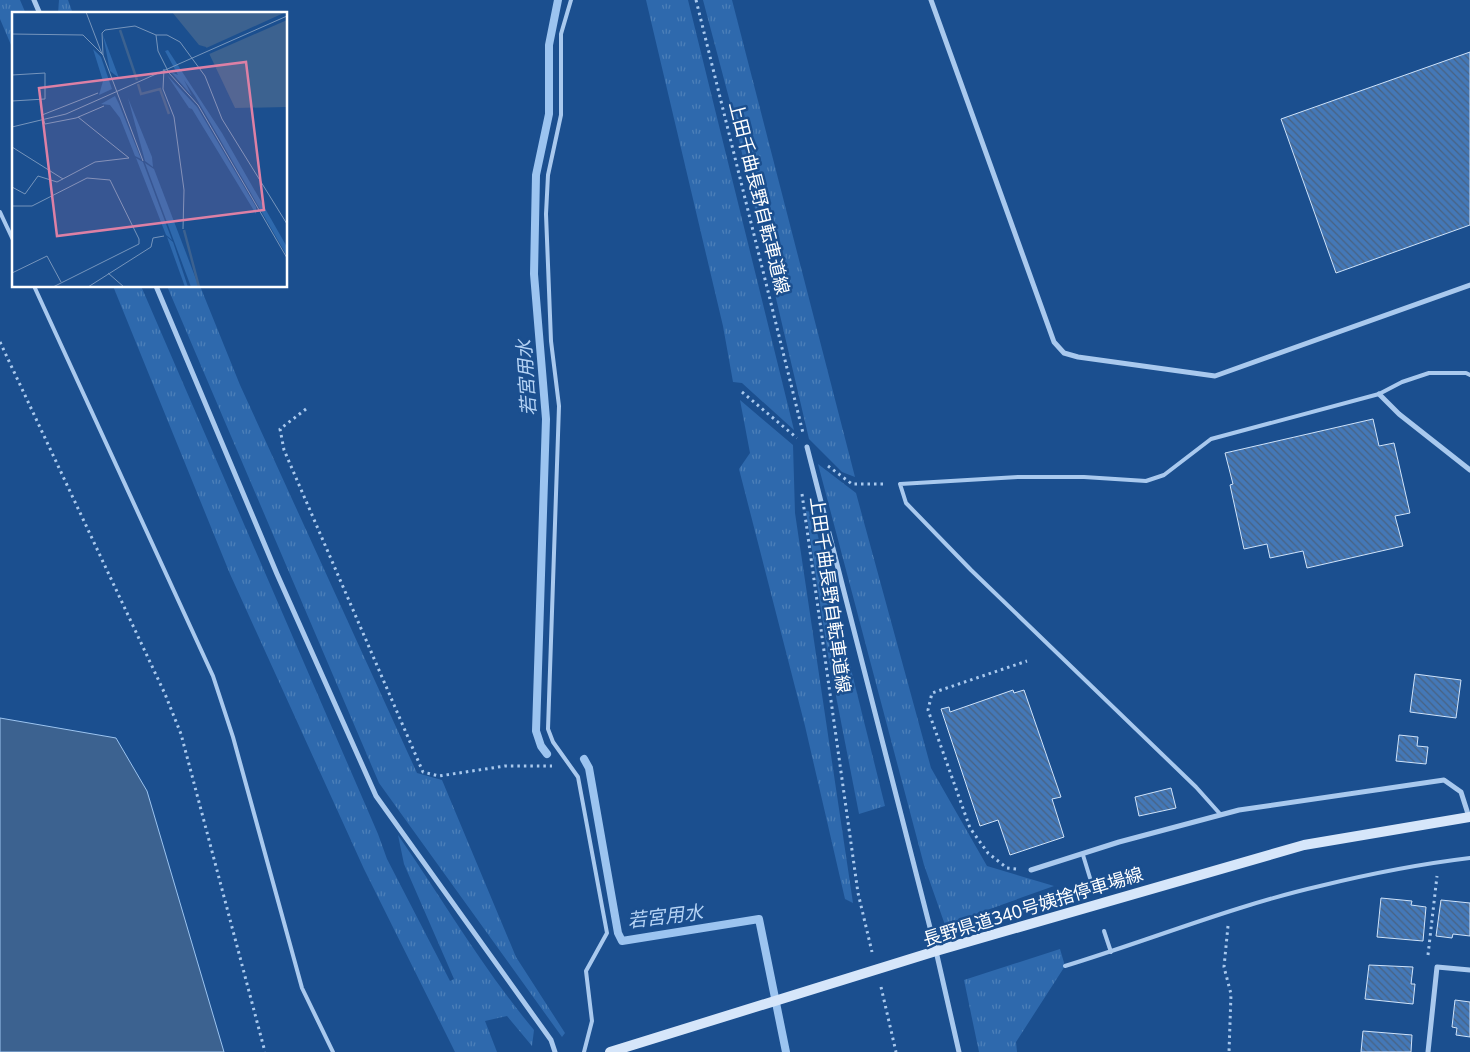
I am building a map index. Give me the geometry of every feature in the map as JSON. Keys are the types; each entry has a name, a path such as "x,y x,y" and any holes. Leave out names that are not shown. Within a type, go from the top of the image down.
{"main road":[{"name":"長野県道340号姨捨停車場線","path":"610,1052 919,958 936,951 1304,845 1470,820"}],"street":[{"path":"34,0 39,12"},
{"path":"931,0 1054,342 1064,353 1215,376 1470,285"},
{"path":"157,288 277,574 376,796 551,1040 555,1052"},
{"path":"1378,394 1399,414 1470,470"},
{"path":"807,447 936,951 959,1052"},
{"path":"1032,870 1083,855 1118,842 1239,810 1444,780 1461,792 1470,820"},
{"path":"1428,1052 1437,967 1470,970"}],"lane":[{"path":"571,0 561,34 561,115 548,174 546,214 551,341 559,406 548,729 553,742 578,777 607,933 586,971 592,1021 584,1052"},
{"path":"0,212 12,238"},
{"path":"35,288 213,676 233,737 302,988 333,1052"},
{"path":"1221,814 1196,787 971,570 906,503 900,484 1018,477 1084,476 1146,481 1164,475 1211,439 1241,429 1310,414 1378,394 1402,382 1429,373 1466,373 1470,375"},
{"path":"1083,855 1090,878"},
{"path":"1065,966 1229,912 1319,886 1438,862 1470,858"},
{"path":"1104,931 1111,952"}],"path":[{"name":"上田千曲長野自転車道線","path":"696,0 807,447"},
{"path":"0,342 165,694 181,734 265,1052"},
{"path":"742,392 762,406 807,447"},
{"path":"306,409 280,429 284,450 424,772 439,776 505,766 570,766"},
{"path":"852,484 900,484"},
{"name":"上田千曲長野自転車道線","path":"802,490 801,499 856,884 873,956"},
{"path":"1027,662 932,693 928,710 970,828 988,853 1007,868 1032,870"},
{"path":"1437,967 1428,956 1438,862"},
{"path":"1229,912 1224,968 1231,994 1229,1052"},
{"path":"880,983 896,1052"}],"green space":[{"path":"0,0 20,0 25,12 12,12 12,47 0,19"},
{"path":"59,0 68,0 72,12 58,12"},
{"path":"646,0 688,0 794,430 742,383 733,382 723,326"},
{"path":"703,0 732,0 855,477 842,472 809,439 730,102"},
{"path":"114,288 142,288 378,834 387,859 450,981 454,979 404,864 398,835 480,959 534,1030 532,1046 507,1016 485,1021 497,1052 455,1052 364,869 230,574"},
{"path":"168,288 201,288 240,385 417,773 442,780 516,957 565,1033 562,1037 379,783"},
{"path":"740,400 793,445 795,513 853,903 845,899 805,726 739,469 750,453"},
{"path":"818,464 856,493 931,768 987,866 1054,886 945,925 924,865"},
{"path":"806,511 812,512 885,806 859,814 828,655"},
{"path":"1060,949 1065,966 1016,1042 1017,1052 979,1052 964,980"}],"shaded area":[{"path":"0,718 116,738 147,791 224,1052 0,1052"}],"building":[{"path":"1470,52 1470,225 1336,273 1281,119"},
{"path":"1373,419 1379,446 1394,443 1410,513 1395,516 1403,546 1307,568 1303,551 1270,558 1267,544 1244,549 1230,485 1233,484 1225,453"},
{"path":"1415,674 1461,680 1456,718 1410,712"},
{"path":"1013,690 1014,693 1024,690 1061,797 1052,799 1064,837 1010,855 998,820 980,826 941,709 949,707 950,712"},
{"path":"1399,735 1418,737 1417,746 1428,747 1426,764 1396,761"},
{"path":"1171,788 1176,808 1139,816 1135,797"},
{"path":"1381,898 1412,901 1411,905 1426,907 1423,941 1377,937"},
{"path":"1441,900 1470,903 1470,936 1453,934 1452,938 1436,936"},
{"path":"1369,965 1413,967 1411,984 1415,984 1413,1004 1365,999"},
{"path":"1455,1000 1470,1002 1470,1037 1456,1035 1457,1028 1452,1027"},
{"path":"1363,1031 1412,1035 1411,1052 1361,1052"}],"waterway":[{"name":"若宮用水","path":"547,754 541,746 536,731 546,419 534,274 536,175 549,114 549,45 558,0"},
{"name":"若宮用水","path":"584,759 589,768 618,933 622,941 759,919 786,1052"}]}
